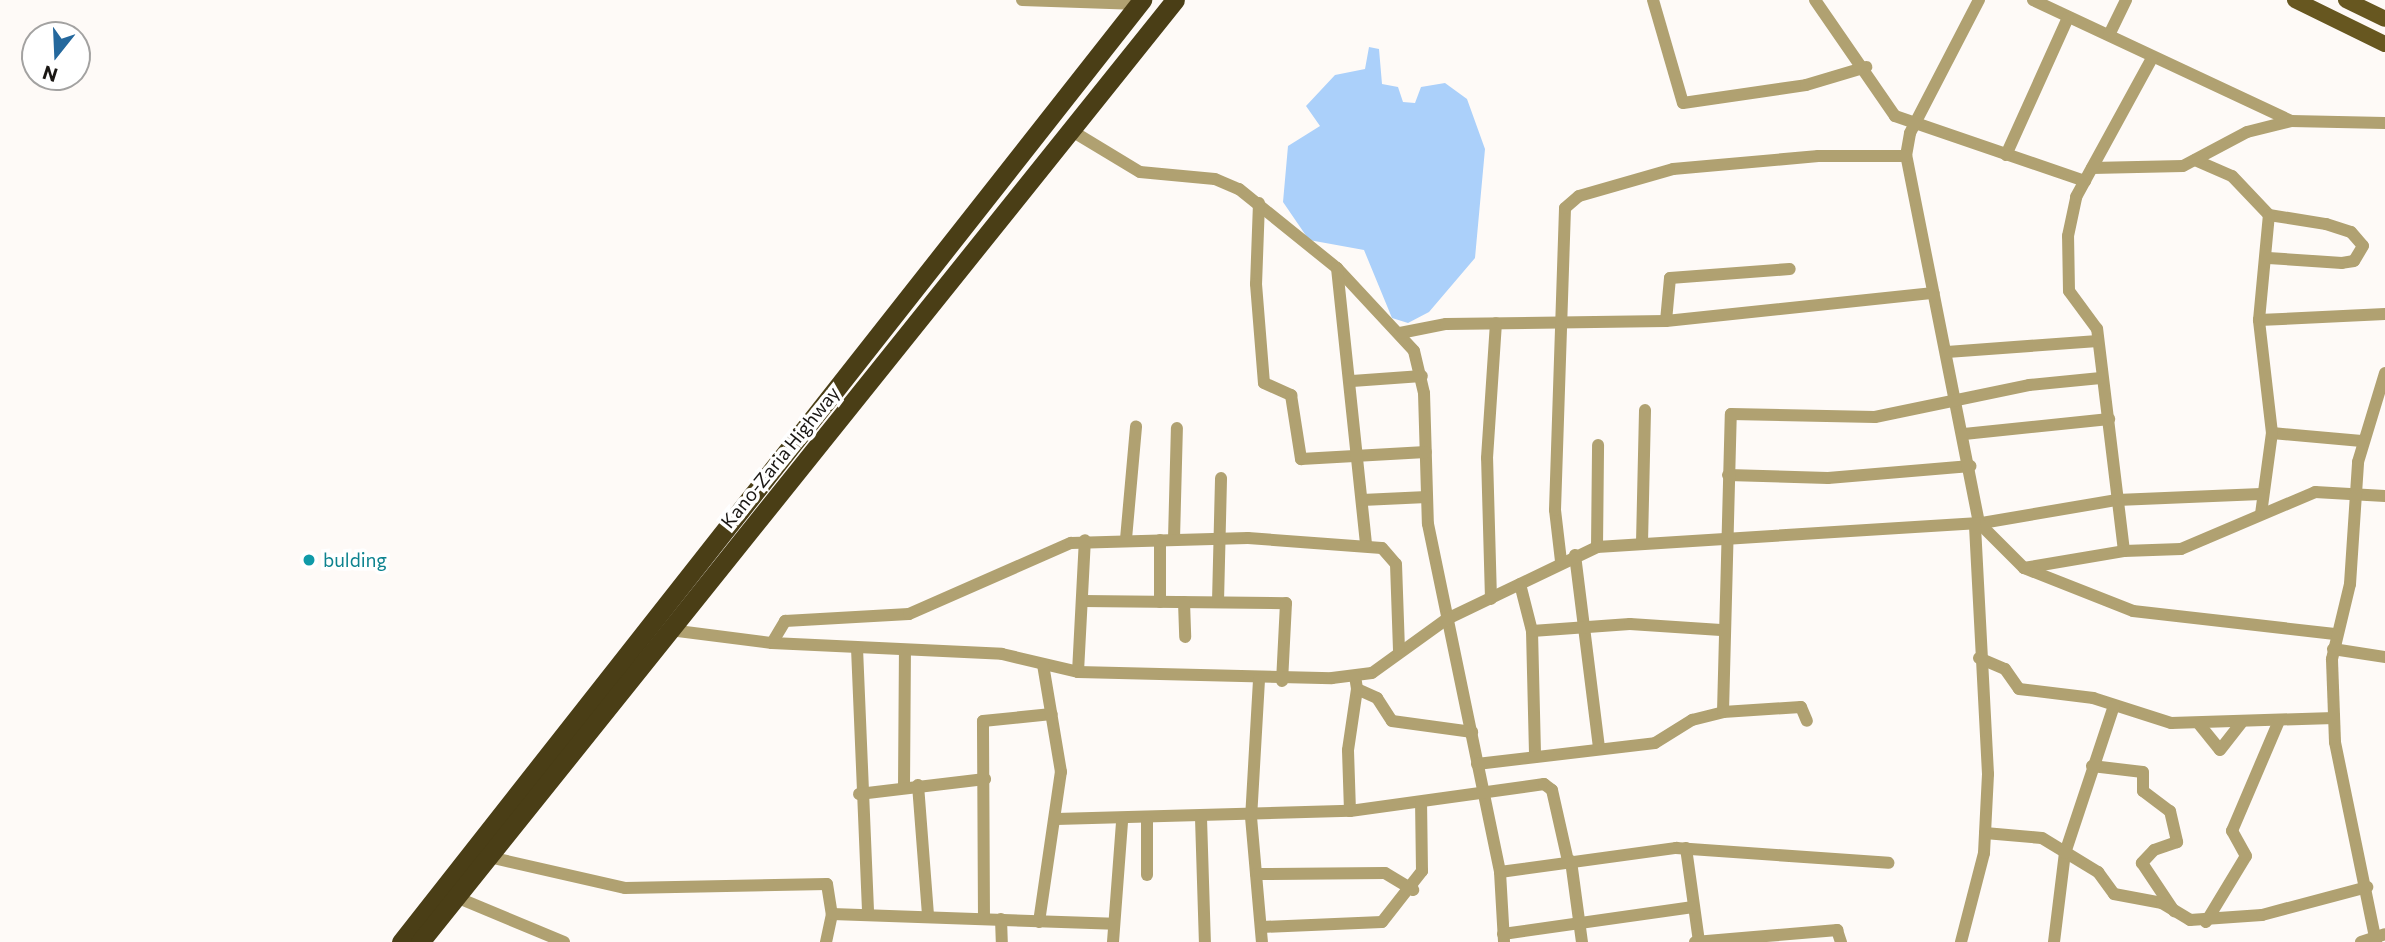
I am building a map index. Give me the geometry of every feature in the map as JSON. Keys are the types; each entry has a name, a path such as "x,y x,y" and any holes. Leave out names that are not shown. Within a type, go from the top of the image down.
{"highway":[{"name":"Kano-Zaria Highway","path":"420,942 1175,0"},
{"name":"Kano-Zaria Highway","path":"401,942 1140,2"}],"main road":[{"path":"2295,0 2385,44"},
{"path":"2346,0 2385,19"}],"street":[{"path":"1022,0 1140,2"},
{"path":"1653,0 1683,103 1806,85 1867,67"},
{"path":"1815,0 1867,67 1895,116 1914,126 2085,181"},
{"path":"1961,942 1985,833 1989,732 1979,659 1978,523 1958,402 1906,156 1914,126 1979,0"},
{"path":"2033,0 2291,121"},
{"path":"2109,35 2126,0"},
{"path":"2006,155 2068,18"},
{"path":"2124,551 2098,341 2067,280 2068,236 2085,181 2152,58"},
{"path":"2092,168 2183,166 2247,132 2291,121 2385,123"},
{"path":"1072,131 1125,166 1215,179 1259,203 1337,268 1401,333 1422,376 1427,497 1447,620 1500,872 1503,938 1581,921 1693,907"},
{"path":"1561,561 1555,510 1564,323 1562,215 1579,196 1673,169 1818,156 1906,156"},
{"path":"2195,160 2232,176 2269,215 2326,224 2351,232 2363,246 2354,261 2342,263 2268,258"},
{"path":"1259,203 1256,284 1264,383 1292,395 1302,461 1426,452"},
{"path":"2261,514 2261,494 2272,433 2259,320 2268,258 2269,215"},
{"path":"1337,268 1352,381 1366,545"},
{"path":"1666,321 1670,278 1790,269"},
{"path":"1401,333 1496,324 1666,321 1934,293"},
{"path":"2259,320 2385,314"},
{"path":"1491,599 1487,458 1496,324"},
{"path":"1947,352 2098,341"},
{"path":"2361,942 2379,938 2334,718 2333,649 2350,584 2354,494 2362,441 2385,373"},
{"path":"1352,381 1422,376"},
{"path":"1723,712 1721,630 1731,414 1875,417 2101,378"},
{"path":"1642,543 1645,410"},
{"path":"1964,433 2109,419"},
{"path":"1126,540 1136,426"},
{"path":"1174,539 1177,428"},
{"path":"2272,433 2362,441"},
{"path":"1597,547 1598,445"},
{"path":"1728,475 1855,477 1970,466"},
{"path":"1218,602 1221,478"},
{"path":"2024,568 2124,551 2181,549 2315,492 2385,496"},
{"path":"670,630 772,643 1002,654 1078,672 1282,681 1355,676 1372,673 1447,620 1561,561 1597,547 1726,534 1978,523 2117,500 2261,494"},
{"path":"1362,500 1427,497"},
{"path":"1978,523 2024,568 2066,590 2150,616 2335,634"},
{"path":"772,643 785,621 909,614 1086,540 1221,539 1366,545 1382,548 1396,564 1399,652"},
{"path":"1078,672 1086,540"},
{"path":"1160,540 1160,602"},
{"path":"1575,555 1599,749"},
{"path":"1520,584 1532,631 1535,757"},
{"path":"1083,601 1286,603 1282,681"},
{"path":"1184,602 1185,637"},
{"path":"1532,631 1584,626 1721,630"},
{"path":"857,648 859,794 868,914"},
{"path":"2333,649 2385,657"},
{"path":"905,650 911,786 928,914"},
{"path":"1979,659 2005,669 2019,689 2199,724 2334,718"},
{"path":"1039,922 1061,772 1043,664"},
{"path":"1350,811 1348,750 1357,689 1355,676"},
{"path":"1259,680 1251,817 1262,942"},
{"path":"1357,689 1377,698 1384,714 1405,726 1472,732"},
{"path":"2054,942 2065,853 2114,706"},
{"path":"1477,764 1655,743 1692,720 1723,712 1801,707 1807,721"},
{"path":"984,919 986,718 1052,714"},
{"path":"2206,922 2246,856 2232,831 2279,721"},
{"path":"2199,724 2220,750 2241,723"},
{"path":"2092,766 2143,772 2143,791 2170,811 2177,842 2154,850 2143,863 2174,911"},
{"path":"859,794 985,779"},
{"path":"1056,819 1122,821 1350,811 1549,786 1569,861 1581,921 1582,942"},
{"path":"1262,927 1376,924 1413,890 1422,871 1421,803"},
{"path":"1201,818 1206,942"},
{"path":"1147,820 1147,875"},
{"path":"1114,942 1122,821"},
{"path":"1985,833 2035,836 2098,872 2114,894 2156,901 2174,911 2206,922 2280,912 2367,887"},
{"path":"1500,872 1686,848 1888,863"},
{"path":"1686,848 1698,942 1804,937 1837,930 1841,942"},
{"path":"489,857 625,888 821,883 830,886 832,914 826,942"},
{"path":"1256,874 1385,873 1413,890"},
{"path":"456,897 540,939 564,942"},
{"path":"832,914 928,914 1039,922 1114,923"},
{"path":"1001,919 1002,942"}],"water":[{"path":"1369,47 1379,49 1382,84 1398,87 1403,102 1415,103 1421,87 1445,83 1467,99 1485,149 1475,258 1429,312 1408,323 1392,318 1364,250 1309,240 1283,202 1288,146 1320,126 1306,106 1335,75 1365,69"}],"place":[{"name":"bulding","path":"309,560"}]}
